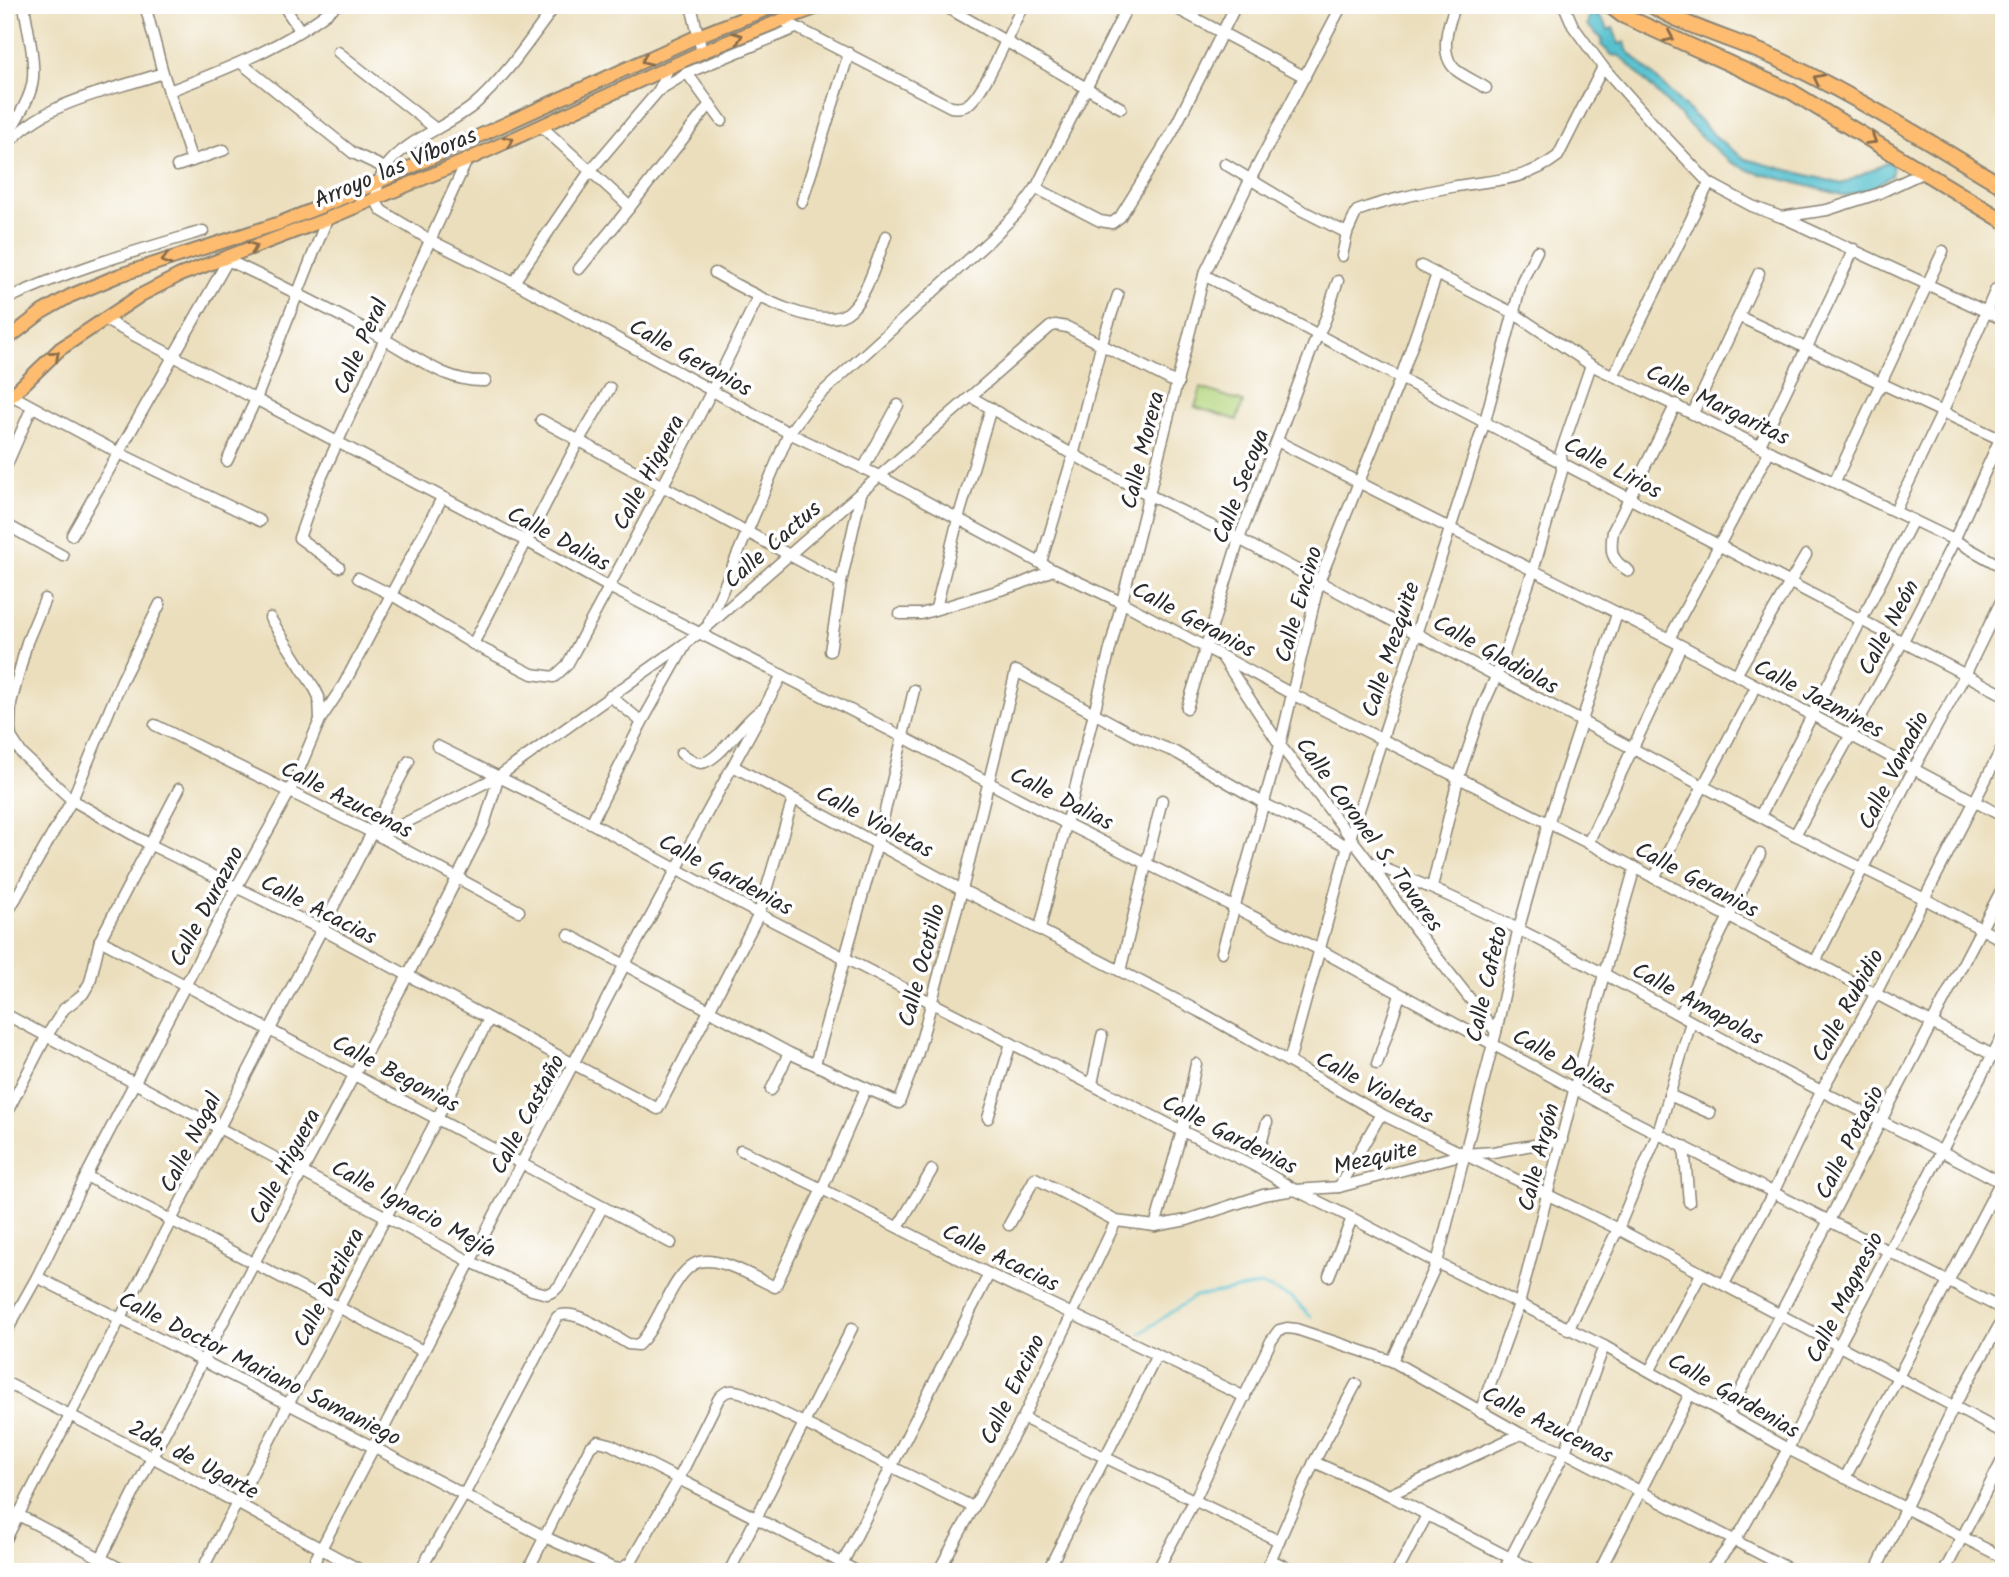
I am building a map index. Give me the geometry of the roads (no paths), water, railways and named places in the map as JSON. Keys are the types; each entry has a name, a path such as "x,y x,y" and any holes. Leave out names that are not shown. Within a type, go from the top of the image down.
{"highway":[{"path":"1609,5 1622,15 1792,92 2004,221"},
{"path":"1651,5 1820,80 2004,187"},
{"path":"1726,62 1736,43"}],"main road":[{"name":"Arroyo las Víboras","path":"5,341 42,312 70,296 120,275 280,223 380,182 698,36 777,5"},
{"name":"Arroyo las Víboras","path":"8,399 60,349 151,290 467,160 702,52 824,5"}],"street":[{"path":"5,139 27,99 32,83 33,69 24,5"},
{"path":"145,5 191,161"},
{"path":"284,5 300,30"},
{"path":"169,91 241,63 300,30 337,5"},
{"path":"375,198 386,168 393,159 472,106 487,92 556,5"},
{"path":"691,5 702,52"},
{"path":"943,5 1121,108"},
{"path":"782,20 951,107 959,108 966,106 984,83 1023,5"},
{"path":"704,629 789,433 818,395 1019,211 1036,188 1128,5"},
{"path":"1170,5 1305,77"},
{"path":"1036,188 1100,221 1112,223 1120,217 1172,132 1236,5"},
{"name":"Calle Morera","path":"1040,928 1204,275 1251,178 1342,5"},
{"path":"1456,5 1447,30 1448,61 1457,70 1486,88"},
{"path":"1564,5 1573,26 1603,67 1709,183 1752,206 1854,248 2004,320"},
{"path":"659,90 687,74 796,28"},
{"path":"338,52 436,130"},
{"path":"802,202 849,53"},
{"path":"241,63 354,153 386,168"},
{"path":"514,282 590,171 659,90 670,66"},
{"path":"1342,256 1354,215 1361,209 1451,187 1533,173 1558,156 1603,67"},
{"path":"5,147 31,122 57,107 163,73"},
{"path":"687,74 722,121"},
{"path":"579,269 710,104"},
{"path":"541,126 630,207"},
{"path":"177,166 224,150"},
{"name":"Calle Peral","path":"339,567 299,538 317,486 467,160"},
{"path":"1225,164 1301,210 1348,233"},
{"path":"1781,217 1827,210 1877,194 1924,172"},
{"path":"1613,374 1709,183"},
{"name":"Calle Geranios","path":"375,198 382,211 430,240 514,282 789,433 880,476 1053,570 1123,603 1458,779 1588,842 1727,918 2004,1061"},
{"path":"228,461 256,399 327,219"},
{"path":"5,300 109,260 203,231"},
{"path":"715,273 758,297 824,319 842,316 851,310 858,300 886,236"},
{"path":"1669,639 1720,545 1854,248"},
{"name":"Calle Mezquite","path":"1289,1062 1348,842 1485,421 1522,281 1537,251"},
{"path":"1835,481 1944,251"},
{"path":"72,535 225,259 383,338 445,374 470,382 485,381"},
{"name":"Calle Margaritas","path":"1422,265 1515,314 1591,365 1835,481 2004,568"},
{"path":"1693,414 1759,273"},
{"name":"Calle Encino","path":"1222,952 1265,804 1319,582 1401,377 1437,274"},
{"name":"Calle Lirios","path":"1204,275 2004,695"},
{"name":"Calle Secoya","path":"1187,708 1239,539 1318,333 1325,326 1329,303 1338,281"},
{"path":"1895,511 1942,413 1996,289"},
{"path":"1041,562 1073,456 1101,346 1118,295"},
{"name":"Calle Higuera","path":"473,644 532,674 547,678 559,674 567,665 713,391 758,297"},
{"path":"1740,317 1942,413 2002,437"},
{"name":"Calle Dalias","path":"103,319 609,587 704,629 782,675 1066,824 1321,950 1658,1133 2004,1310"},
{"name":"Calle Cactus","path":"376,834 499,776 688,642 1055,324 1067,327 1101,346"},
{"path":"1101,346 1178,384"},
{"path":"1432,887 1458,779 1533,570 1562,471 1561,452 1591,365"},
{"path":"358,578 392,594 473,644 579,440 610,388"},
{"name":"Calle Gladiolas","path":"971,397 1150,497 1239,539 1795,835 1865,868 2004,941"},
{"path":"8,399 32,407 117,453 260,521"},
{"path":"1629,570 1614,559 1614,531 1676,404"},
{"path":"863,469 898,405"},
{"path":"5,469 32,407"},
{"path":"936,608 958,519 991,408"},
{"path":"541,420 841,583"},
{"name":"Calle Neón","path":"1795,835 1903,641 2002,437"},
{"name":"Calle Jazmines","path":"1277,441 1669,639 2004,817"},
{"path":"830,651 841,583 861,493"},
{"name":"Calle Durazno","path":"5,1334 37,1277 236,888 290,791 320,720 344,684 442,498"},
{"path":"1760,816 1913,520"},
{"path":"5,524 63,556"},
{"path":"1735,676 1807,555"},
{"path":"900,614 921,614 1020,584 1053,570"},
{"name":"Calle Vanadio","path":"1815,962 2004,595"},
{"name":"Calle Acacias","path":"45,599 33,623 21,666 11,703 10,728 15,743 35,767 72,800 151,845 323,930 657,1109 710,1010"},
{"path":"5,917 72,800 122,680 160,604"},
{"name":"Calle Cafeto","path":"1392,1361 1437,1264 1496,1032 1518,931 1548,824 1617,614"},
{"path":"270,618 315,689 321,707 320,720"},
{"path":"591,823 642,722 688,642"},
{"path":"1588,842 1681,646"},
{"name":"Calle Coronel S. Tavares","path":"1220,654 1348,842 1370,863 1415,929 1496,1032"},
{"name":"Calle Ocotillo","path":"866,1088 899,1103 917,1056 962,890 1016,671 1095,713"},
{"name":"Calle Castaño","path":"309,1572 625,964 782,675"},
{"path":"1654,878 1756,687"},
{"path":"815,1065 877,844 914,690"},
{"path":"610,696 642,722"},
{"path":"681,753 695,762 709,761 750,718 763,709"},
{"path":"1095,713 1138,737 1175,752 1265,804 1348,842"},
{"name":"Calle Azucenas","path":"155,725 376,834 519,911"},
{"name":"Calle Rubidio","path":"1724,1284 1773,1193 1821,1092 1876,993 2004,744"},
{"name":"Calle Gardenias","path":"437,746 591,823 759,914 1255,1166 1295,1190 1437,1264 1604,1346 1788,1449 2004,1558"},
{"name":"Calle Nogal","path":"5,1541 218,1127 376,834 409,761"},
{"name":"Calle Violetas","path":"733,766 962,890 1204,1014 1381,1114 1618,1229 1897,1379 2004,1433"},
{"name":"Calle Higuera","path":"94,1572 302,1171 408,975 484,825 499,776"},
{"path":"5,1116 64,1009 83,993 90,982 100,940 179,789"},
{"path":"710,1010 759,914 793,799"},
{"path":"1120,971 1162,800"},
{"path":"1680,1015 1760,854"},
{"name":"Calle Amapolas","path":"1370,863 1432,887 1604,974 1821,1092 2002,1180"},
{"name":"Calle Argón","path":"1480,1412 1519,1304 1604,974 1635,867"},
{"name":"Calle Potasio","path":"1727,1416 2004,885"},
{"path":"5,892 16,898"},
{"path":"419,1572 464,1495 553,1322 561,1314 578,1316 628,1344 642,1342 678,1282 693,1265 710,1261 721,1263 775,1287 866,1088 789,1052 569,935"},
{"name":"Calle Begonias","path":"100,940 671,1243"},
{"path":"1377,1064 1400,995"},
{"name":"Calle Ignacio Mejía","path":"5,1014 471,1262 532,1290 547,1294 554,1291 565,1278 602,1208"},
{"name":"Calle Datilera","path":"201,1572 489,1019"},
{"path":"1568,1330 1618,1229 1658,1133 1691,1021"},
{"name":"Calle Magnesio","path":"1709,1572 1734,1541 1788,1449 1838,1347 2004,1033"},
{"path":"1092,1084 1102,1036"},
{"path":"988,1118 1011,1043"},
{"path":"771,1090 789,1052"},
{"path":"1155,1226 1182,1131 1196,1065"},
{"path":"1669,1095 1710,1113"},
{"path":"1339,1187 1381,1114"},
{"path":"1255,1166 1267,1122"},
{"name":"Mezquite","path":"1116,1222 1155,1226 1187,1220 1264,1195 1339,1187 1464,1154 1493,1152 1562,1140"},
{"path":"1684,1146 1689,1202"},
{"name":"Calle Acacias","path":"741,1150 989,1274 1245,1397"},
{"path":"898,1227 932,1170"},
{"path":"86,1177 423,1351"},
{"path":"1009,1225 1035,1178 1116,1222"},
{"path":"1845,1478 2002,1180"},
{"path":"1329,1276 1352,1218"},
{"name":"Calle Encino","path":"938,1572 1023,1418 1116,1222"},
{"path":"841,1568 989,1274"},
{"path":"1650,1370 1701,1274"},
{"name":"Calle Doctor Mariano Samaniego","path":"37,1277 603,1565 621,1569 629,1563 678,1480"},
{"path":"1875,1572 1953,1408 2004,1317"},
{"path":"729,1572 852,1328"},
{"name":"Calle Azucenas","path":"1245,1397 1279,1330 1296,1329 1392,1361 1521,1434 1565,1452 1795,1572"},
{"path":"1503,1572 1565,1452 1604,1346"},
{"path":"1047,1572 1157,1355"},
{"name":"2da. de Ugarte","path":"5,1382 152,1457 364,1572"},
{"path":"1265,1572 1314,1462 1356,1384"},
{"path":"678,1480 719,1398 725,1392 737,1391 973,1507"},
{"path":"1599,1572 1690,1394"},
{"path":"1159,1567 1245,1397"},
{"path":"1023,1418 1279,1541"},
{"path":"1389,1495 1521,1434"},
{"path":"527,1572 594,1442 604,1441 757,1517 841,1568 858,1572"},
{"path":"1944,1572 2004,1457"},
{"path":"1314,1462 1389,1495 1537,1572"},
{"path":"5,1508 127,1572"},
{"path":"1397,1572 1426,1515"},
{"path":"1271,1560 1297,1572"}],"water":[{"path":"1590,12 1601,18 1609,30 1613,28 1619,44 1625,42 1627,50 1720,141 1745,159 1842,184 1889,162 1893,167 1891,176 1872,188 1846,196 1751,171 1730,162 1701,137 1620,56 1612,55 1601,45 1602,39 1587,25"}],"waterway":[{"path":"1141,1333 1194,1297 1261,1285 1292,1298 1311,1317"}]}
